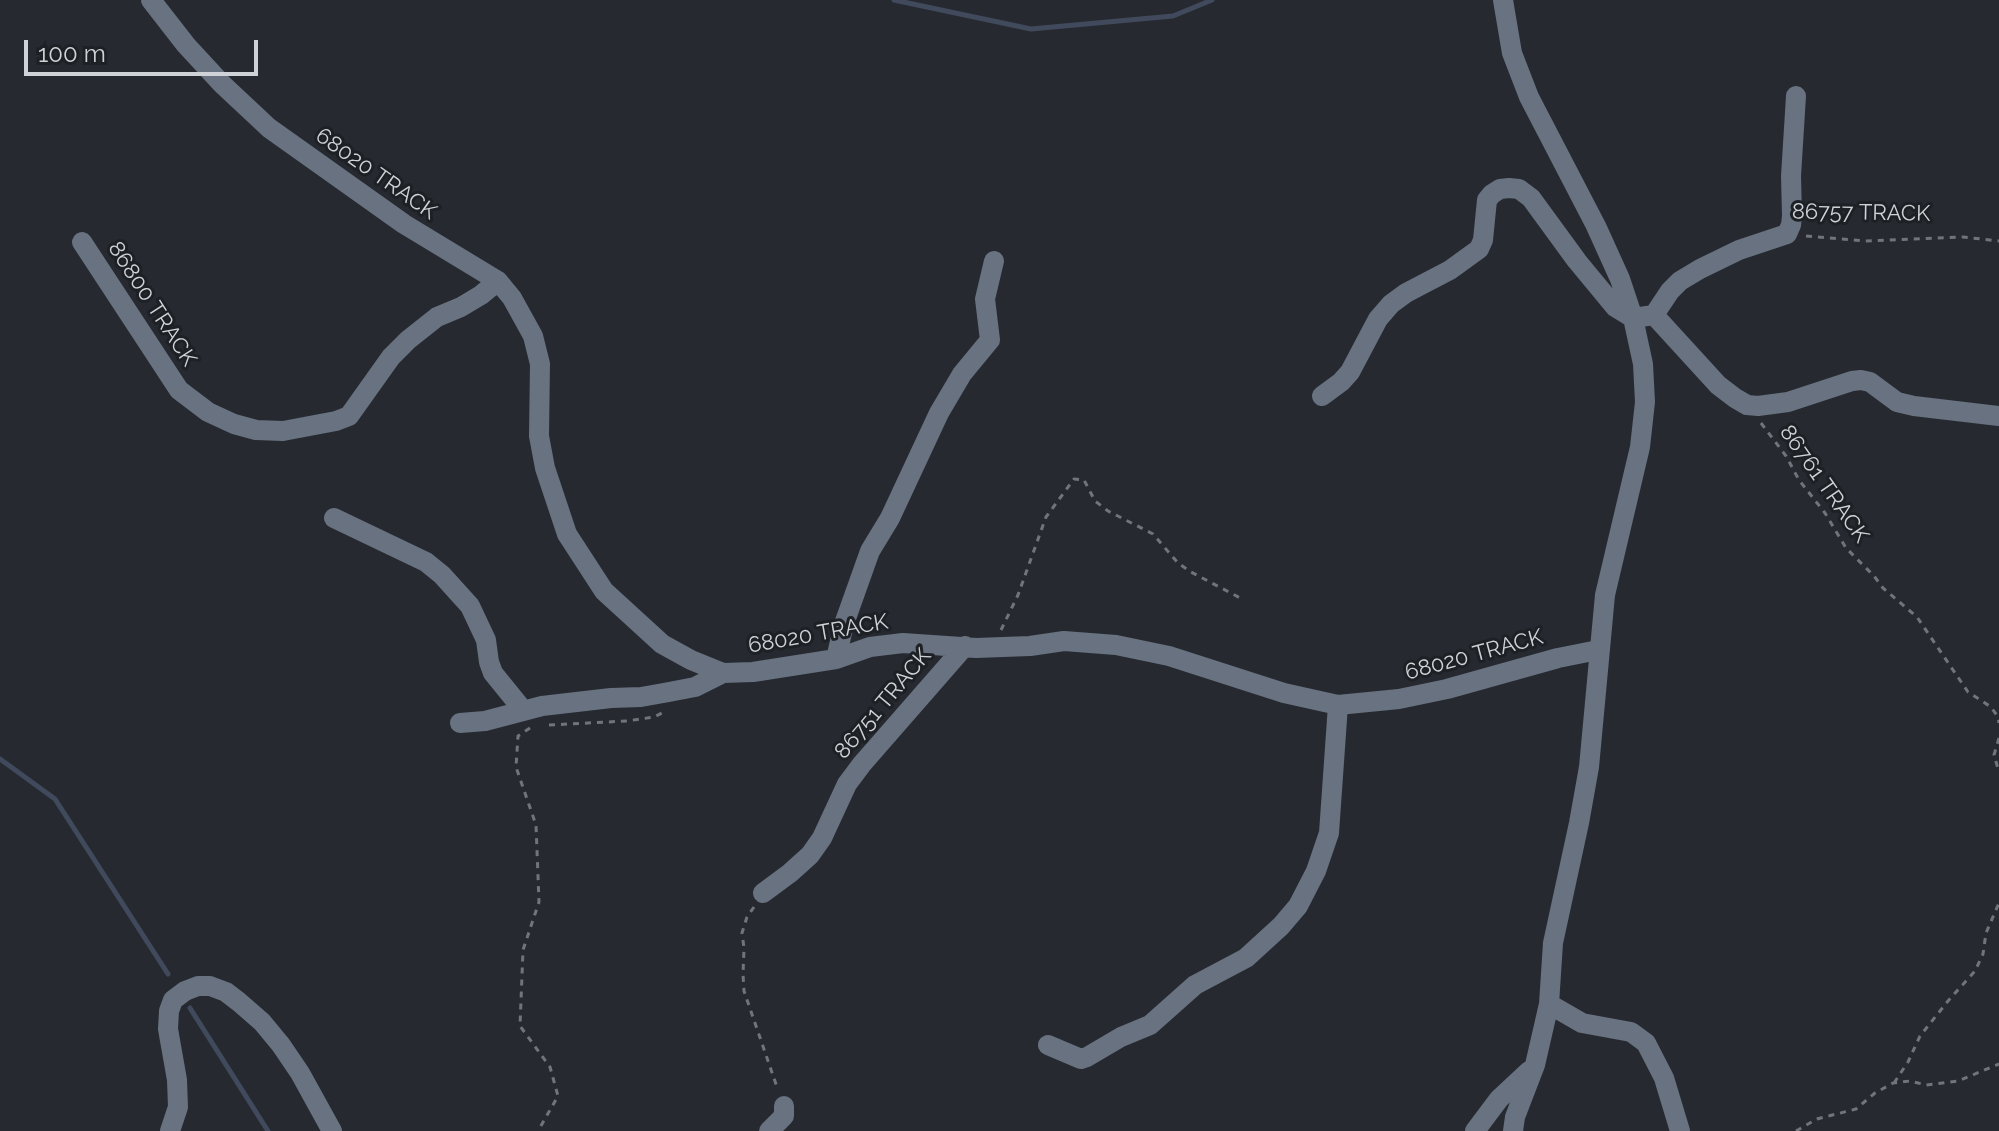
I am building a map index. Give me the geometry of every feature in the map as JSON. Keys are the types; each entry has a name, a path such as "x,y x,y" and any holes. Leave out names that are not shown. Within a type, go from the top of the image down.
{"street":[{"name":"68020 TRACK","path":"151,0 186,45 269,128 404,224 498,281 512,298 533,336 540,364 539,436 545,468 567,534 604,591 662,644 691,660 723,673 753,672 836,659 881,645 903,643 992,648 1064,641 1116,645 1169,656 1284,693 1338,705 1399,699 1447,689 1598,650"},
{"path":"1503,0 1512,53 1529,97 1620,279 1643,364 1645,402 1640,447 1605,595 1589,767 1553,943 1549,1004 1535,1065 1515,1117 1513,1131"},
{"path":"1787,234 1792,216 1796,96"},
{"path":"1322,396 1350,372 1378,319 1391,304 1450,270 1479,249 1483,240 1487,200 1492,194 1500,189 1519,189 1531,198 1615,307 1633,318 1654,315 1718,385 1747,405 1788,402 1861,380 1870,382 1897,402 1999,416"},
{"name":"86757 TRACK","path":"1654,315 1680,281 1739,250 1787,234"},
{"name":"86800 TRACK","path":"82,242 179,390 208,412 256,430 283,431 349,416 391,357 408,340 437,317 461,307 498,281"},
{"path":"836,659 844,624 870,551 890,518 939,413 962,374 990,340 985,299 994,261"},
{"path":"334,518 426,562 442,575 470,606 486,640 493,673 529,718"},
{"name":"86751 TRACK","path":"763,893 810,855 822,838 847,784 965,646"},
{"path":"460,723 529,718 611,698 669,692 695,687 723,673"},
{"path":"1048,1045 1081,1059 1150,1025 1195,985 1246,958 1290,916 1316,871 1329,833 1338,705"},
{"path":"170,1131 178,1107 177,1080 168,1029 169,1011 173,1000 185,991 210,986 226,992 262,1022 300,1073 332,1131"},
{"path":"1549,1004 1582,1023 1631,1032 1646,1043 1664,1078 1680,1131"},
{"path":"1475,1131 1499,1099 1535,1065"},
{"path":"769,1131 784,1116 784,1106"}],"path":[{"name":"86757 TRACK","path":"1787,234 1865,241 1963,237 1999,241"},
{"name":"86761 TRACK","path":"1747,405 1786,456 1846,548 1883,588 1917,617 1968,692 1991,707 1999,723"},
{"path":"992,648 1018,595 1046,517 1074,479 1084,480 1095,501 1108,511 1153,534 1178,563 1244,600"},
{"path":"547,725 627,721 654,717 665,711"},
{"path":"529,718 518,736 516,767 536,825 539,902 523,950 520,1026 550,1067 558,1096 538,1131"},
{"path":"1999,738 1994,755 1999,772"},
{"path":"763,893 747,917 742,933 743,983 784,1106"},
{"path":"1893,1083 1908,1062 1920,1036 1975,971 1999,903"},
{"path":"1796,1131 1817,1119 1856,1109 1893,1083 1910,1081 1926,1085 1958,1081 1999,1064"}],"waterway":[{"path":"894,0 1031,29 1173,16 1212,0"},
{"path":"0,759 55,799 168,974"},
{"path":"190,1008 268,1131"}]}
